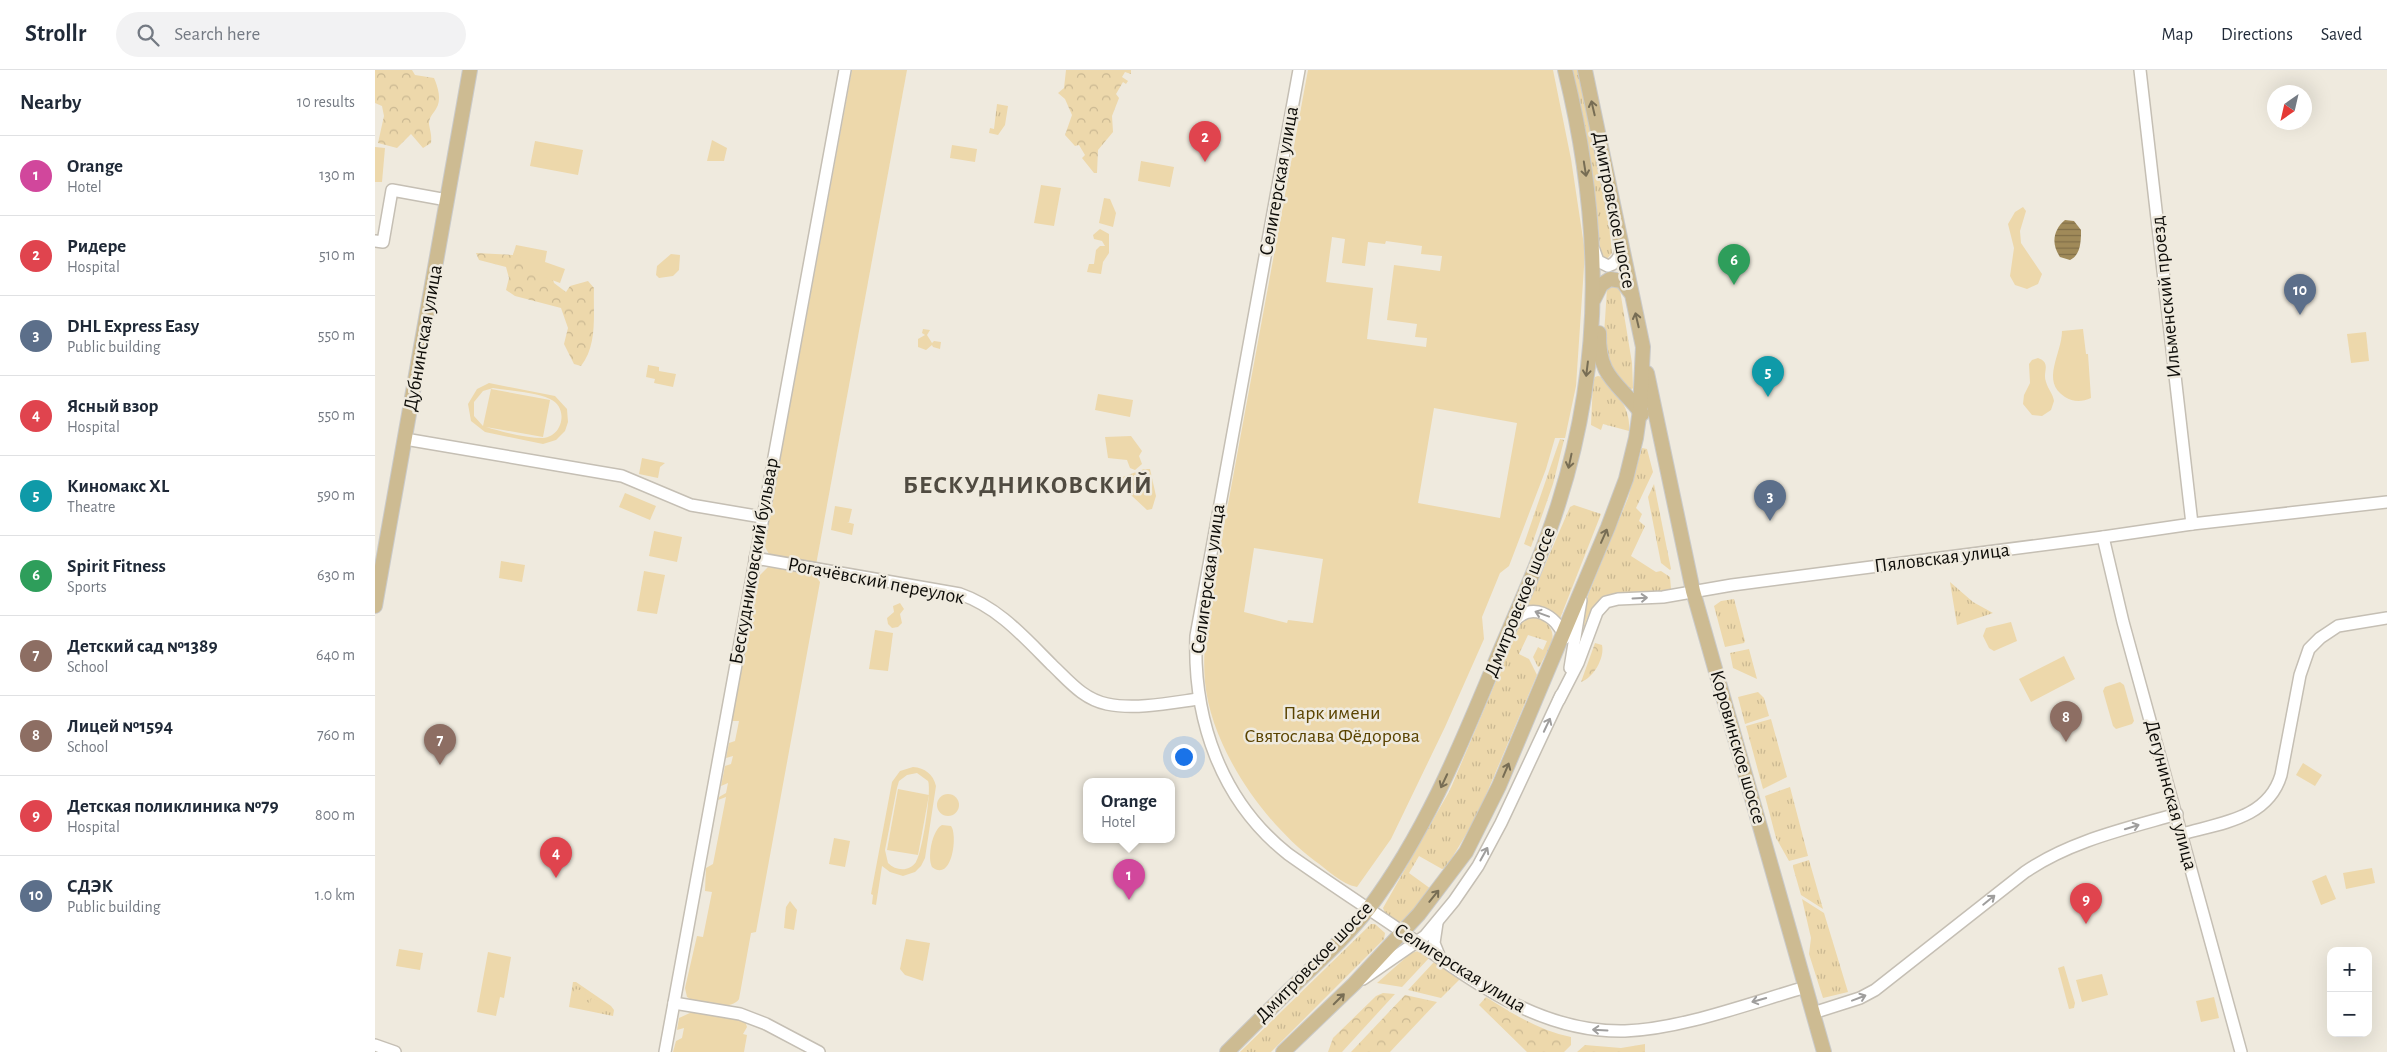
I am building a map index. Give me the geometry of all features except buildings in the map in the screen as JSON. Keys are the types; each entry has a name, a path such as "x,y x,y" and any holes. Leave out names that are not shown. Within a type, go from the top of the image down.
{"main road":[{"name":"Дубнинская улица","path":"375,606 470,70"},
{"name":"Дмитровское шоссе","path":"1565,70 1576,114 1585,167 1593,250 1599,348 1602,365 1612,380 1640,410"},
{"name":"Дмитровское шоссе","path":"1283,1052 1354,984 1402,932 1439,890 1465,852 1487,815 1609,527 1626,480 1636,438 1640,410 1643,347 1585,70"},
{"path":"1596,293 1608,279 1617,278 1624,283 1631,293"},
{"name":"Дмитровское шоссе","path":"1227,1052 1334,947 1368,909 1423,822 1442,786 1540,558 1568,473 1585,390 1596,293"},
{"name":"Коровинское шоссе","path":"1643,347 1660,440 1693,591 1824,1052"},
{"name":"Коровинское шоссе","path":"1640,410 1660,440"}],"street":[{"name":"Бескудниковский бульвар","path":"665,1052 845,70"},
{"name":"Селигерская улица","path":"1299,70 1198,618 1195,648 1198,699 1205,728 1219,766 1248,813 1276,844 1416,942 1493,993 1528,1011 1561,1024 1600,1030 1643,1029 1687,1020 1806,987"},
{"name":"Ильменский проезд","path":"2140,70 2192,524"},
{"path":"375,241 383,242 392,190 447,200"},
{"path":"1593,250 1600,264 1611,265 1620,254 1621,241"},
{"path":"405,439 622,476 691,505 762,517"},
{"name":"Пяловская улица","path":"1559,700 1578,663 1592,622 1601,606 1618,599 1663,597 1693,591 2192,524 2387,502"},
{"name":"Дегунинская улица","path":"2103,537 2123,622 2241,1052"},
{"name":"Рогачёвский переулок","path":"755,558 960,594 971,598 1013,626 1082,694 1094,700 1108,704 1128,705 1198,699"},
{"path":"1354,984 1416,942 1437,923 1477,866 1501,823 1559,700 1570,669 1585,581"},
{"path":"1511,626 1521,614 1537,611 1551,617 1563,633 1568,646 1570,669"},
{"path":"2182,834 2242,817 2257,810 2268,801 2276,790 2281,775 2300,675 2309,649 2319,638 2338,626 2387,618"},
{"path":"1813,1013 1860,998 1875,990 2025,872 2049,857 2078,844 2177,814"},
{"path":"1437,923 1434,943 1441,959"},
{"path":"674,1003 740,1014 766,1024 819,1052"},
{"path":"375,1045 395,1052"}],"green space":[{"path":"375,70 412,70 415,75 434,78 439,98 438,105 429,122 431,143 423,148 411,134 397,148 378,143 384,116 382,106 375,103"},
{"path":"852,70 907,70 816,565 769,554 765,547 765,542"},
{"path":"1066,70 1131,70 1131,74 1125,72 1122,77 1128,81 1126,84 1123,82 1116,94 1119,98 1112,116 1113,132 1098,150 1097,173 1094,173 1082,158 1085,155 1079,145 1075,146 1065,135 1072,115 1065,99 1058,93 1064,88"},
{"name":"Парк имени Святослава Фёдорова","path":"1308,70 1553,70 1571,159 1585,252 1576,386 1565,438 1555,438 1546,469 1509,566 1500,573 1482,617 1484,639 1445,727 1391,839 1357,887 1340,880 1315,861 1277,826 1243,781 1229,757 1217,732 1209,707 1205,682 1204,665 1208,613","holes":["1332,237 1345,239 1342,263 1365,266 1368,242 1385,244 1386,241 1422,246 1421,254 1442,256 1440,271 1394,265 1387,320 1417,324 1415,337 1427,338 1426,347 1367,339 1373,288 1326,282","1434,408 1517,423 1500,518 1418,503","1254,548 1323,559 1313,623 1288,620 1287,623 1244,612"]},
{"path":"1571,70 1579,70 1608,214 1612,253 1607,259 1600,252 1590,160"},
{"path":"997,104 1008,106 1005,125 998,135 989,133 990,128 994,129"},
{"path":"712,140 727,148 724,161 707,161"},
{"path":"535,141 583,150 578,175 530,166"},
{"path":"952,145 977,149 975,162 950,158"},
{"path":"375,147 385,148 382,182 375,182"},
{"path":"1141,161 1174,167 1170,187 1138,181"},
{"path":"1041,185 1061,188 1054,226 1034,223"},
{"path":"1104,198 1110,199 1116,213 1113,227 1099,223"},
{"path":"2023,207 2026,211 2020,231 2021,243 2042,274 2038,284 2027,289 2015,285 2010,276 2014,248 2008,224 2015,212"},
{"path":"1100,229 1109,234 1109,253 1103,262 1101,274 1087,272 1089,264 1094,264 1096,250 1100,246 1105,246 1102,241 1094,239 1093,235"},
{"path":"516,245 547,251 545,262 565,269 560,283 528,271 531,260 513,255"},
{"path":"514,252 549,265 554,283 566,292 570,286 588,281 594,288 592,339 590,348 581,366 574,364 564,344 568,328 561,308 515,296 506,290 509,278 506,267 479,260 476,253 513,255"},
{"path":"671,254 680,255 679,270 673,276 659,278 656,275 657,266"},
{"path":"1616,284 1620,290 1632,363 1633,388 1631,390 1612,373 1603,351 1607,288"},
{"path":"923,329 930,330 927,335 932,343 934,341 941,342 940,349 932,345 926,350 918,347 918,339 925,335 922,333"},
{"path":"2083,329 2086,354 2088,354 2091,398 2074,401 2058,391 2054,383 2054,367 2062,331"},
{"path":"2366,332 2369,361 2351,363 2347,334"},
{"path":"2038,358 2045,362 2045,378 2054,401 2051,410 2042,416 2032,415 2023,404 2024,395 2030,383 2029,364 2032,360"},
{"path":"648,365 659,367 659,371 676,374 673,387 654,383 655,379 646,377"},
{"path":"1595,377 1602,377 1622,401 1628,415 1629,431 1603,424 1601,430 1591,425 1593,382"},
{"path":"489,383 555,396 567,409 568,422 565,431 556,440 543,444 485,432 471,421 468,404 477,389","holes":["493,388 530,393 550,399 560,408 561,421 559,427 555,433 543,438 522,436 486,427 543,437 550,400 491,389 483,426 474,416 474,402 483,391"]},
{"path":"1098,394 1133,400 1130,417 1095,410"},
{"path":"1131,436 1142,451 1139,456 1142,464 1135,470 1130,468 1127,460 1108,458 1105,437"},
{"path":"1560,439 1564,440 1553,484 1531,547 1524,544"},
{"path":"1642,448 1647,449 1653,472 1636,508 1642,514 1639,521 1645,526 1631,556 1656,572 1661,571 1670,577 1671,589 1663,593 1606,597 1601,599 1588,615 1583,631 1588,595 1628,498"},
{"path":"642,458 665,463 660,467 658,478 639,474"},
{"path":"1144,469 1150,469 1156,496 1152,509 1147,510 1117,482 1120,478"},
{"path":"1142,471 1148,471 1148,484 1153,495 1147,506 1119,480"},
{"path":"1654,484 1670,570 1661,563 1648,497"},
{"path":"625,493 656,506 650,520 619,507"},
{"path":"1574,505 1601,514 1559,621 1526,609 1570,507"},
{"path":"835,506 852,509 849,522 847,522 854,524 852,535 831,530"},
{"path":"654,531 682,537 677,562 649,556"},
{"path":"501,561 525,565 522,582 499,578"},
{"path":"768,567 814,574 820,582 756,932 751,933 739,999 729,1005 714,1006 687,997 685,988 697,936 703,937 712,892 705,891 706,868 713,864 726,797 718,800 719,797 726,793 728,783 721,786 725,766 731,764 733,756 726,758 729,743 735,741 739,721 732,721 759,576"},
{"path":"644,571 665,575 657,614 637,611"},
{"path":"1950,582 1973,602 1993,613 1957,625"},
{"path":"1734,599 1745,641 1744,643 1725,647 1714,606 1721,601"},
{"path":"900,603 904,609 900,614 902,623 898,627 892,628 888,624 887,618 894,612 893,606"},
{"path":"1527,617 1541,617 1547,624 1553,635 1550,646 1538,667 1533,657 1538,647 1543,650 1547,641 1528,635 1519,654 1529,659 1537,675 1477,816 1446,868 1442,869 1419,856 1409,873 1431,889 1406,920 1399,922 1385,913 1383,908 1450,790 1521,622"},
{"path":"2011,622 2017,641 1994,651 1989,648 1983,636 1986,628"},
{"path":"875,630 893,633 888,671 869,669"},
{"path":"1595,643 1602,645 1602,656 1594,672 1581,682"},
{"path":"1749,649 1757,679 1733,668 1730,653"},
{"path":"2064,656 2075,679 2031,702 2019,679"},
{"path":"2120,682 2124,685 2134,721 2132,724 2116,729 2113,726 2103,691 2105,687"},
{"path":"1758,692 1764,698 1769,716 1745,724 1738,697"},
{"path":"1771,719 1787,777 1763,789 1746,726"},
{"path":"2303,763 2322,775 2315,786 2296,775"},
{"path":"913,767 921,769 928,772 935,782 936,786 925,858 915,872 903,876 890,872 882,866 876,905 872,904 873,895 871,894 892,782 900,771","holes":["917,773 928,781 928,808 918,857 910,868 895,868 888,863 885,850 899,781 907,775"]},
{"path":"1790,787 1808,856 1789,861 1776,838 1765,796"},
{"path":"898,789 929,795 918,855 887,850"},
{"path":"948,794 958,801 959,805 952,815 948,816 938,809 937,805 944,795"},
{"path":"942,825 951,826 954,838 952,856 949,863 944,869 939,870 932,867 930,851 933,838 938,828"},
{"path":"834,838 850,841 845,867 829,864"},
{"path":"1809,860 1823,909 1801,895 1793,867 1793,865"},
{"path":"2372,868 2375,883 2346,889 2343,873"},
{"path":"2326,875 2336,899 2321,905 2312,881"},
{"path":"1802,899 1824,913 1848,992 1823,998 1809,954 1811,938"},
{"path":"790,901 797,910 794,930 784,928 786,907"},
{"path":"1371,924 1375,924 1385,933 1384,939 1271,1052 1240,1052"},
{"path":"906,939 930,943 923,981 905,975 900,969"},
{"path":"399,949 423,953 420,970 396,966"},
{"path":"1418,951 1429,958 1402,987 1377,983 1411,953"},
{"path":"488,952 511,957 504,998 500,997 496,1016 477,1012"},
{"path":"1434,962 1460,979 1441,998 1408,990"},
{"path":"2064,966 2075,1003 2074,1008 2069,1009 2058,968"},
{"path":"2102,974 2108,995 2082,1002 2076,980"},
{"path":"573,982 576,982 611,1006 614,1010 613,1016 569,1007"},
{"path":"574,989 586,991 584,1001 590,1003 591,999 601,1001 599,1012 589,1010 590,1005 583,1003 582,1008 571,1005"},
{"path":"1383,993 1395,994 1342,1052 1328,1052 1333,1038 1376,996"},
{"path":"1405,995 1437,1002 1390,1052 1351,1052"},
{"path":"1486,997 1517,1016 1548,1031 1571,1037 1571,1045 1564,1052 1527,1052 1479,1005"},
{"path":"2214,997 2219,1018 2201,1022 2196,1001"},
{"path":"692,1012 745,1021 747,1027 743,1034 747,1035 744,1052 673,1052 676,1041 682,1038 684,1028 677,1030 679,1018"},
{"path":"1645,1044 1645,1052 1577,1052 1585,1045 1621,1048"}],"shaded area":[{"path":"2065,220 2074,221 2081,230 2078,251 2074,258 2070,260 2060,257 2054,242 2058,228"}],"place":[{"name":"Ридере","path":"1205,162"},
{"name":"Spirit Fitness","path":"1734,285"},
{"name":"СДЭК","path":"2300,315"},
{"name":"Киномакс XL","path":"1768,397"},
{"name":"DHL Express Easy","path":"1770,521"},
{"name":"Лицей №1594","path":"2066,742"},
{"name":"Детский сад №1389","path":"440,765"},
{"name":"Ясный взор","path":"556,878"},
{"name":"Orange","path":"1129,900"},
{"name":"Детская поликлиника №79","path":"2086,924"}],"district":[{"name":"БЕСКУДНИКОВСКИЙ","path":"1028,485"}]}
